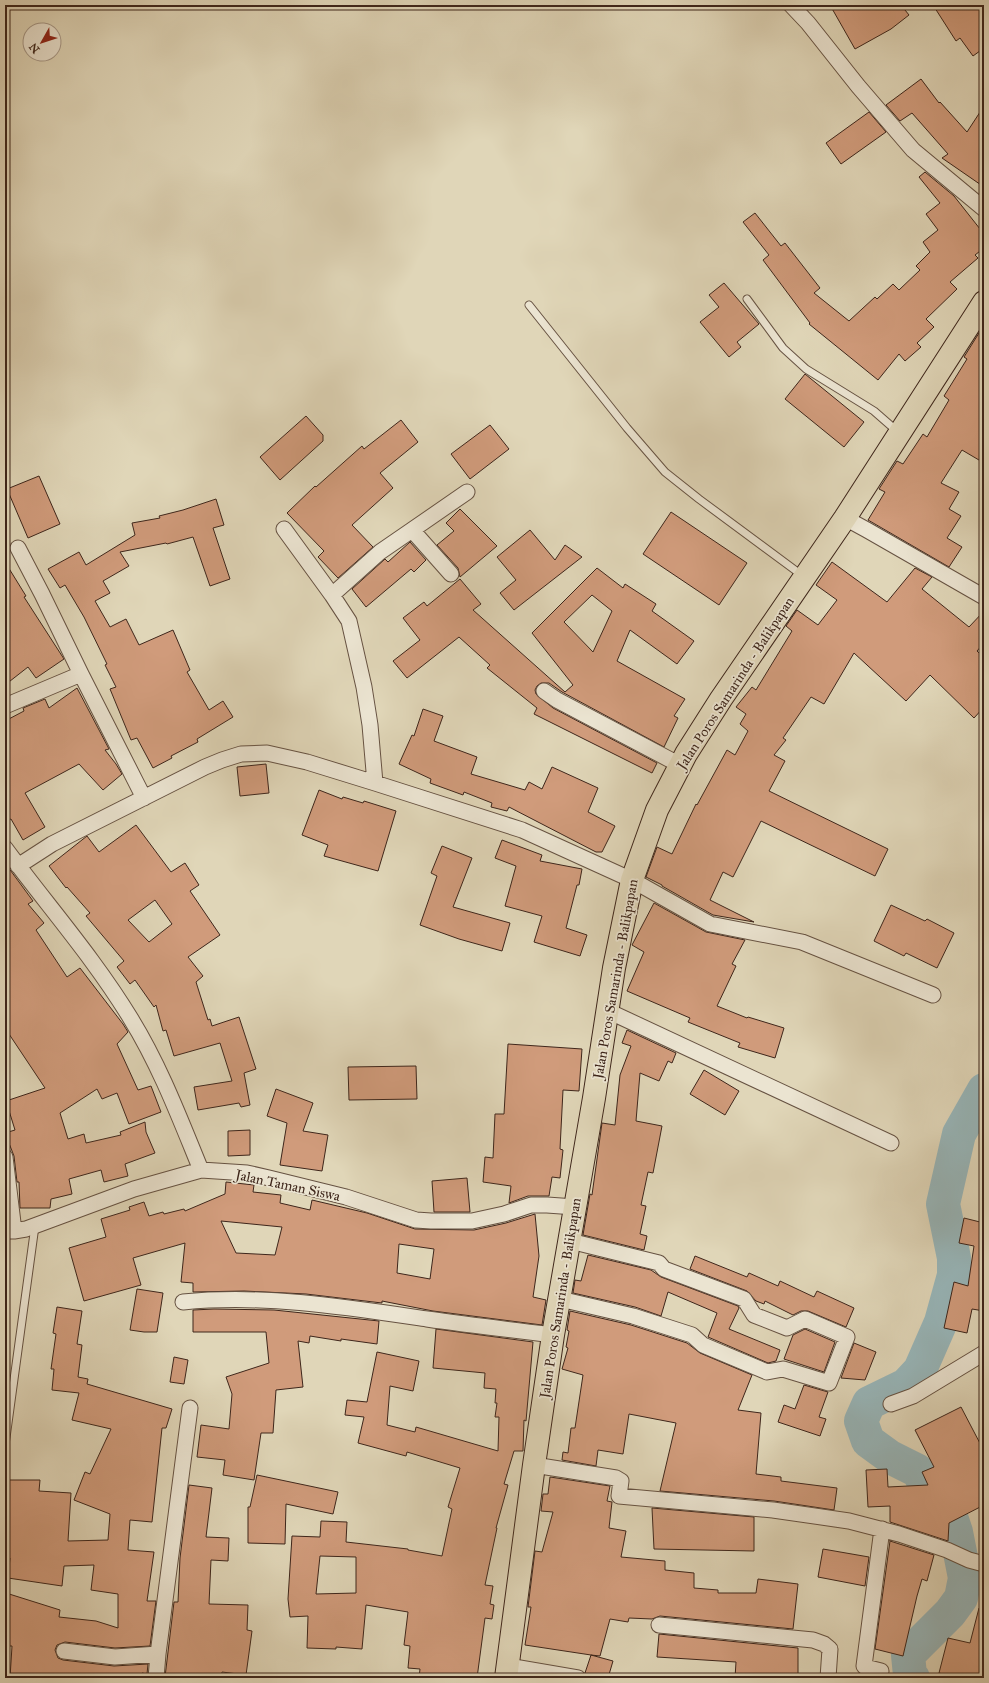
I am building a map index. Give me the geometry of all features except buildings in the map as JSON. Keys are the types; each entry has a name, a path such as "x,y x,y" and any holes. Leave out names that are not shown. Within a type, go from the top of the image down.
{"highway":[{"name":"Jalan Poros Samarinda - Balikpapan","path":"507,1672 534,1465 553,1335 570,1241 614,968 632,880 657,810 680,765 721,699 845,518 984,302"}],"street":[{"path":"791,5 808,23 858,86 914,150 984,209"},
{"path":"332,595 380,552 467,492"},
{"path":"845,518 984,597"},
{"path":"284,529 349,621 364,687 370,725 375,783"},
{"path":"412,530 451,574"},
{"path":"18,548 144,798"},
{"path":"5,706 81,674"},
{"path":"544,691 557,700 680,765"},
{"path":"18,866 52,844 222,760 241,754 267,753 306,762 522,830 632,880 710,924 802,942 932,995"},
{"path":"5,848 102,975 131,1018 144,1040 178,1114 201,1170"},
{"path":"608,1011 891,1143"},
{"path":"5,1157 10,1231"},
{"name":"Jalan Taman Siswa","path":"10,1231 35,1226 134,1189 201,1170 247,1173 269,1178 346,1197 416,1220 472,1220 504,1214 531,1205 575,1207"},
{"path":"560,1299 633,1316 692,1335 703,1345 767,1372 784,1369 829,1383 847,1337 805,1319 787,1328 754,1316 744,1299 664,1269 658,1263 570,1241"},
{"path":"183,1302 212,1299 294,1302 337,1306 553,1335"},
{"path":"891,1404 913,1396 984,1353"},
{"path":"156,1678 190,1408"},
{"path":"534,1465 616,1478 621,1481 619,1496 773,1510 849,1521 882,1529 947,1550 953,1554 984,1564"},
{"path":"880,1678 881,1671 864,1666 882,1529"},
{"path":"659,1625 813,1640 824,1644 830,1650 828,1678"},
{"path":"64,1651 114,1657 158,1654"},
{"path":"507,1672 578,1678"}],"lane":[{"path":"747,299 783,348 806,369 874,411 900,434"},
{"path":"529,305 627,428 665,472 805,577"},
{"path":"5,1444 35,1226"}],"waterway":[{"path":"913,1678 910,1675 908,1655 950,1613 961,1598 965,1578 956,1532 951,1517 933,1500 918,1471 890,1457 868,1441 861,1421 869,1403 906,1385 920,1370 941,1322 954,1275 954,1258 943,1204 959,1134 984,1090"}]}
